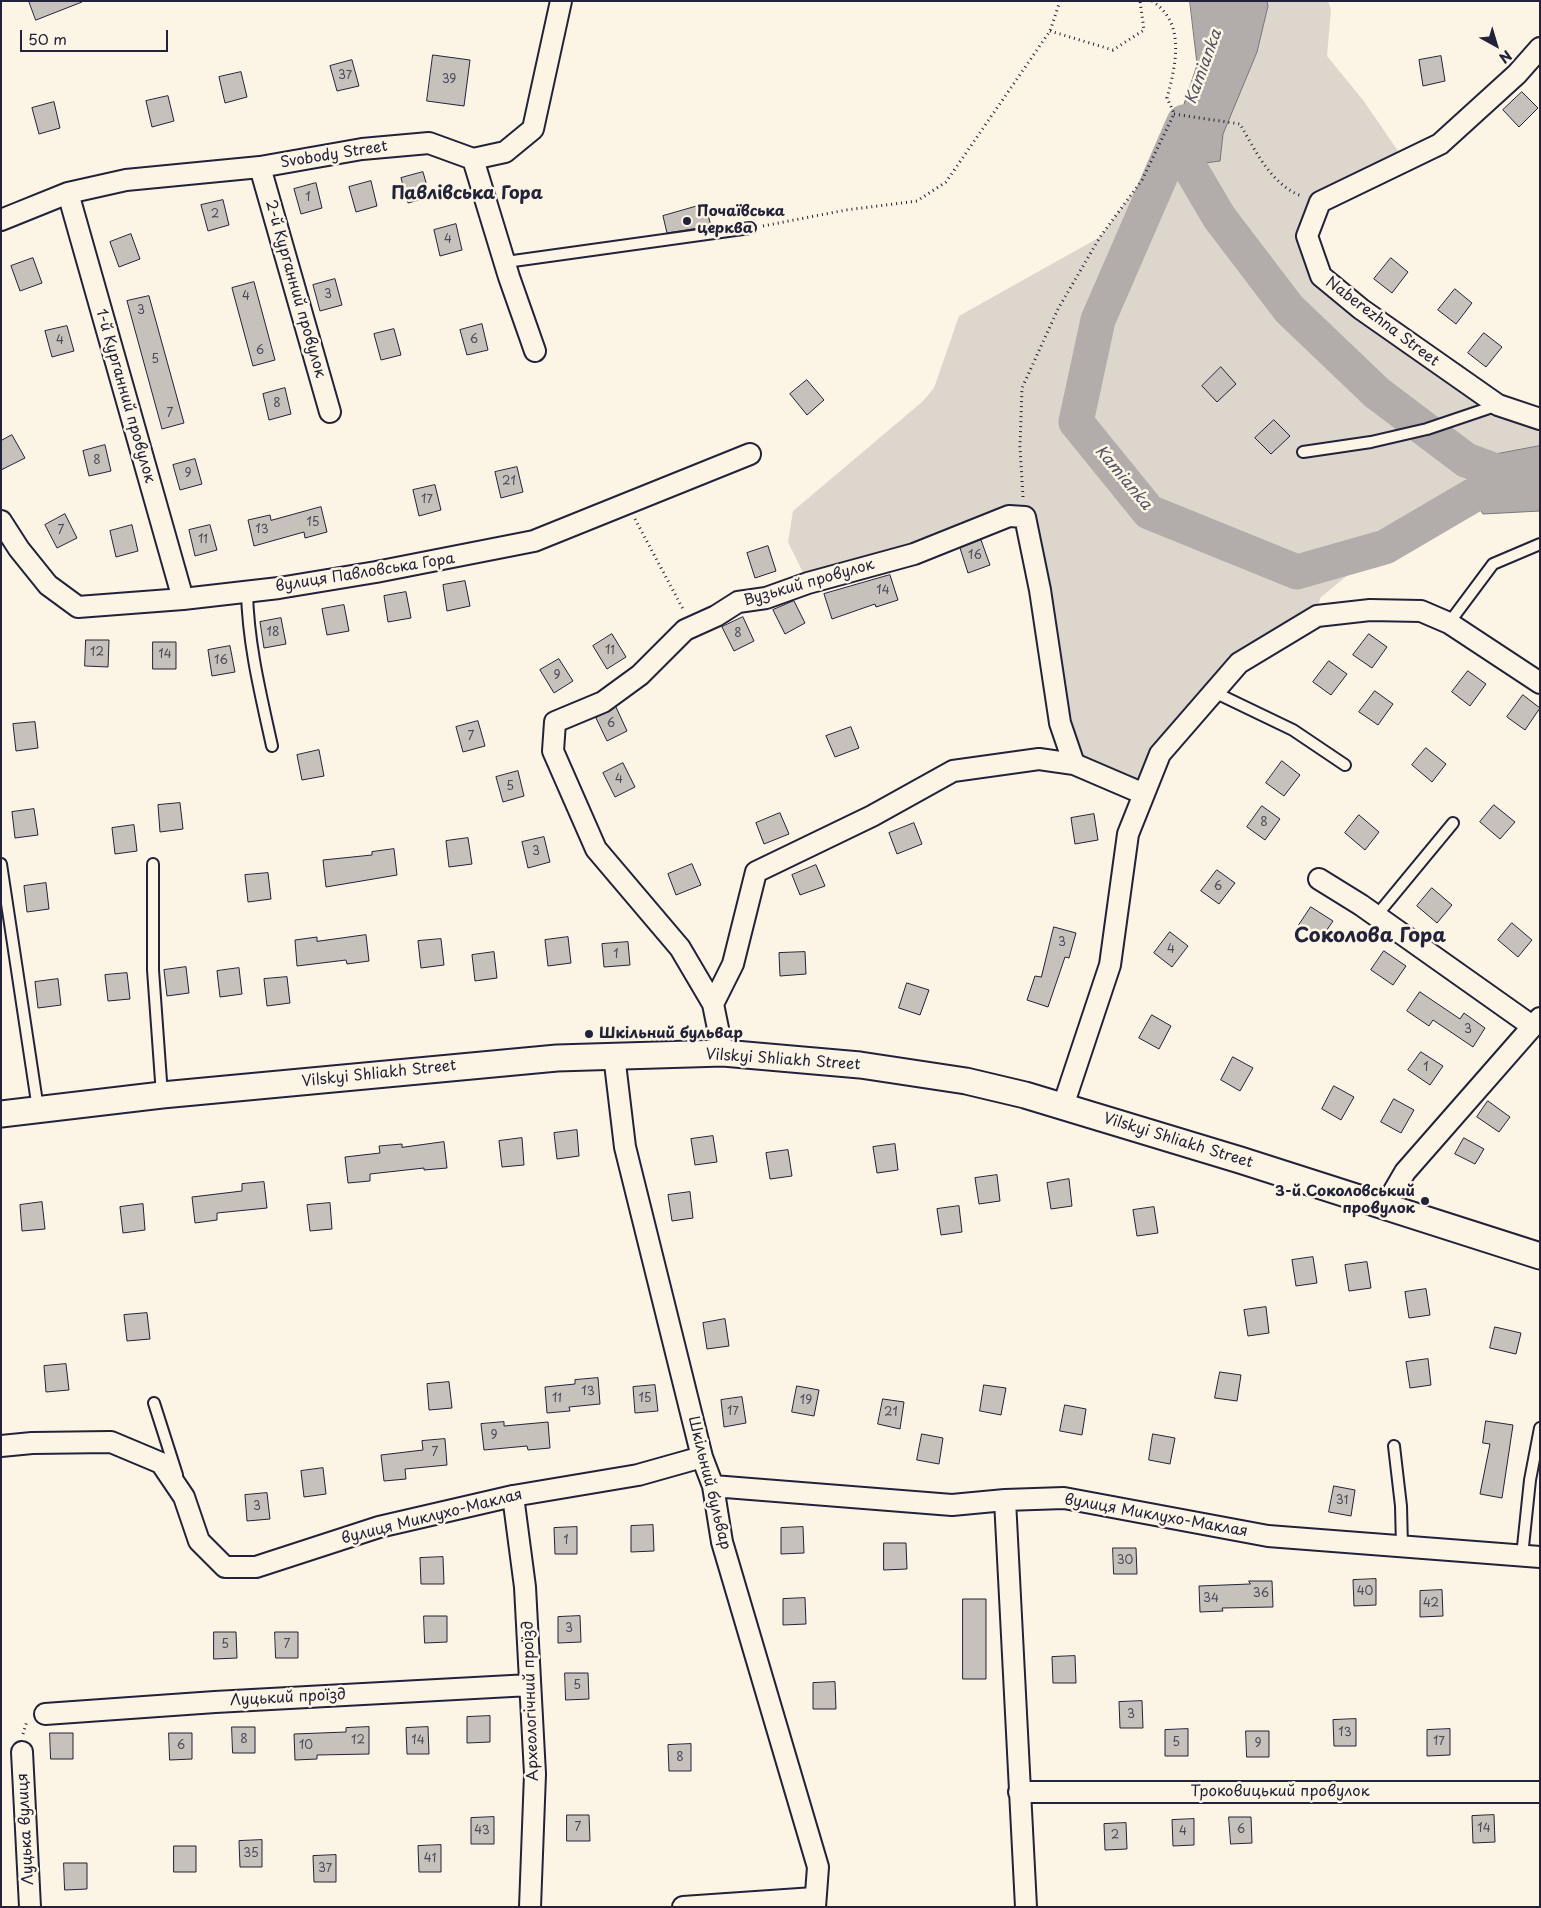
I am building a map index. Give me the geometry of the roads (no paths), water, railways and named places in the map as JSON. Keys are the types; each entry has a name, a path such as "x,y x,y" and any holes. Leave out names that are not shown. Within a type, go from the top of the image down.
{"street":[{"path":"536,351 473,159 505,152 532,129 561,1"},
{"name":"Naberezhna Street","path":"1540,48 1517,74 1440,144 1320,202 1308,236 1321,276 1361,309 1498,405 1540,419"},
{"name":"Svobody Street","path":"1,220 68,193 126,180 260,167 362,149 429,143 473,159"},
{"name":"2-й Курганний провулок","path":"260,167 330,412"},
{"name":"1-й Курганний провулок","path":"68,193 183,599"},
{"name":"вулиця Павловська Гора","path":"1,521 18,549 48,585 78,607 183,599 247,592 430,563 534,541 750,454"},
{"name":"Вузький провулок","path":"723,1053 713,1004 680,948 596,848 553,751 554,722 603,702 640,675 685,630 716,616 738,602 766,598 808,583 914,554 971,533 1009,516 1025,517 1040,590 1060,723 1074,764"},
{"path":"1063,1106 1110,966 1128,834 1160,754 1240,663 1317,616 1370,610 1421,611 1449,623 1540,683"},
{"path":"713,1004 733,964 756,872 872,816 953,771 1039,759 1074,764 1144,794"},
{"path":"1319,879 1377,915 1536,1022 1405,1172 1384,1208"},
{"name":"Vilskyi Shliakh Street","path":"1,1114 162,1095 501,1062 614,1055 723,1053 860,1065 927,1074 1025,1095 1240,1160 1384,1208 1540,1256"},
{"name":"Шкільний бульвар","path":"614,1055 625,1147 702,1457 713,1486 722,1542 818,1867 815,1902"},
{"name":"вулиця Миклухо-Маклая","path":"1,1446 32,1443 111,1442 161,1463 184,1497 199,1541 225,1567 256,1567 379,1527 513,1496 638,1475 702,1457"},
{"name":"вулиця Миклухо-Маклая","path":"713,1486 952,1505 1005,1500 1064,1498 1268,1536 1531,1557"},
{"name":"Археологічний проїзд","path":"513,1496 526,1587 535,1774 530,1907"},
{"path":"1005,1500 1026,1907"},
{"name":"Луцький проїзд","path":"45,1714 215,1702 530,1686"},
{"name":"Луцька вулиця","path":"22,1752 30,1907"},
{"name":"Троковицький провулок","path":"1019,1792 1540,1792"},
{"path":"683,1907 815,1902"}],"lane":[{"path":"506,262 750,228"},
{"path":"1303,452 1371,442 1427,429 1498,405"},
{"path":"1449,623 1493,564 1540,544"},
{"path":"247,592 247,612 259,686 272,746"},
{"path":"1214,692 1293,730 1345,765"},
{"path":"1377,915 1453,824"},
{"path":"1,864 38,1110"},
{"path":"152,864 154,970 162,1095"},
{"path":"154,1403 184,1497"},
{"path":"1531,1557 1530,1480 1540,1428"},
{"path":"1394,1446 1401,1506 1402,1546"}],"water":[{"path":"1190,1 1267,1 1268,6 1257,52 1223,134 1220,161 1175,167 1156,163 1183,107 1197,65"},
{"path":"1540,446 1540,511 1483,514 1472,496 1466,460"}],"waterway":[{"name":"Kamianka","path":"1184,122 1098,320 1076,422 1149,512 1297,572 1385,547 1472,496 1517,479 1540,480"},
{"name":"Kamianka","path":"1180,132 1189,166 1219,217 1289,309 1377,393 1466,460 1512,477"}],"place":[{"name":"Почаївська церква","path":"687,221"},
{"name":"Шкільний бульвар","path":"589,1034"},
{"name":"3-й Соколовський провулок","path":"1425,1201"}],"district":[{"name":"Павлівська Гора","path":"467,194"},
{"name":"Соколова Гора","path":"1370,936"}]}
